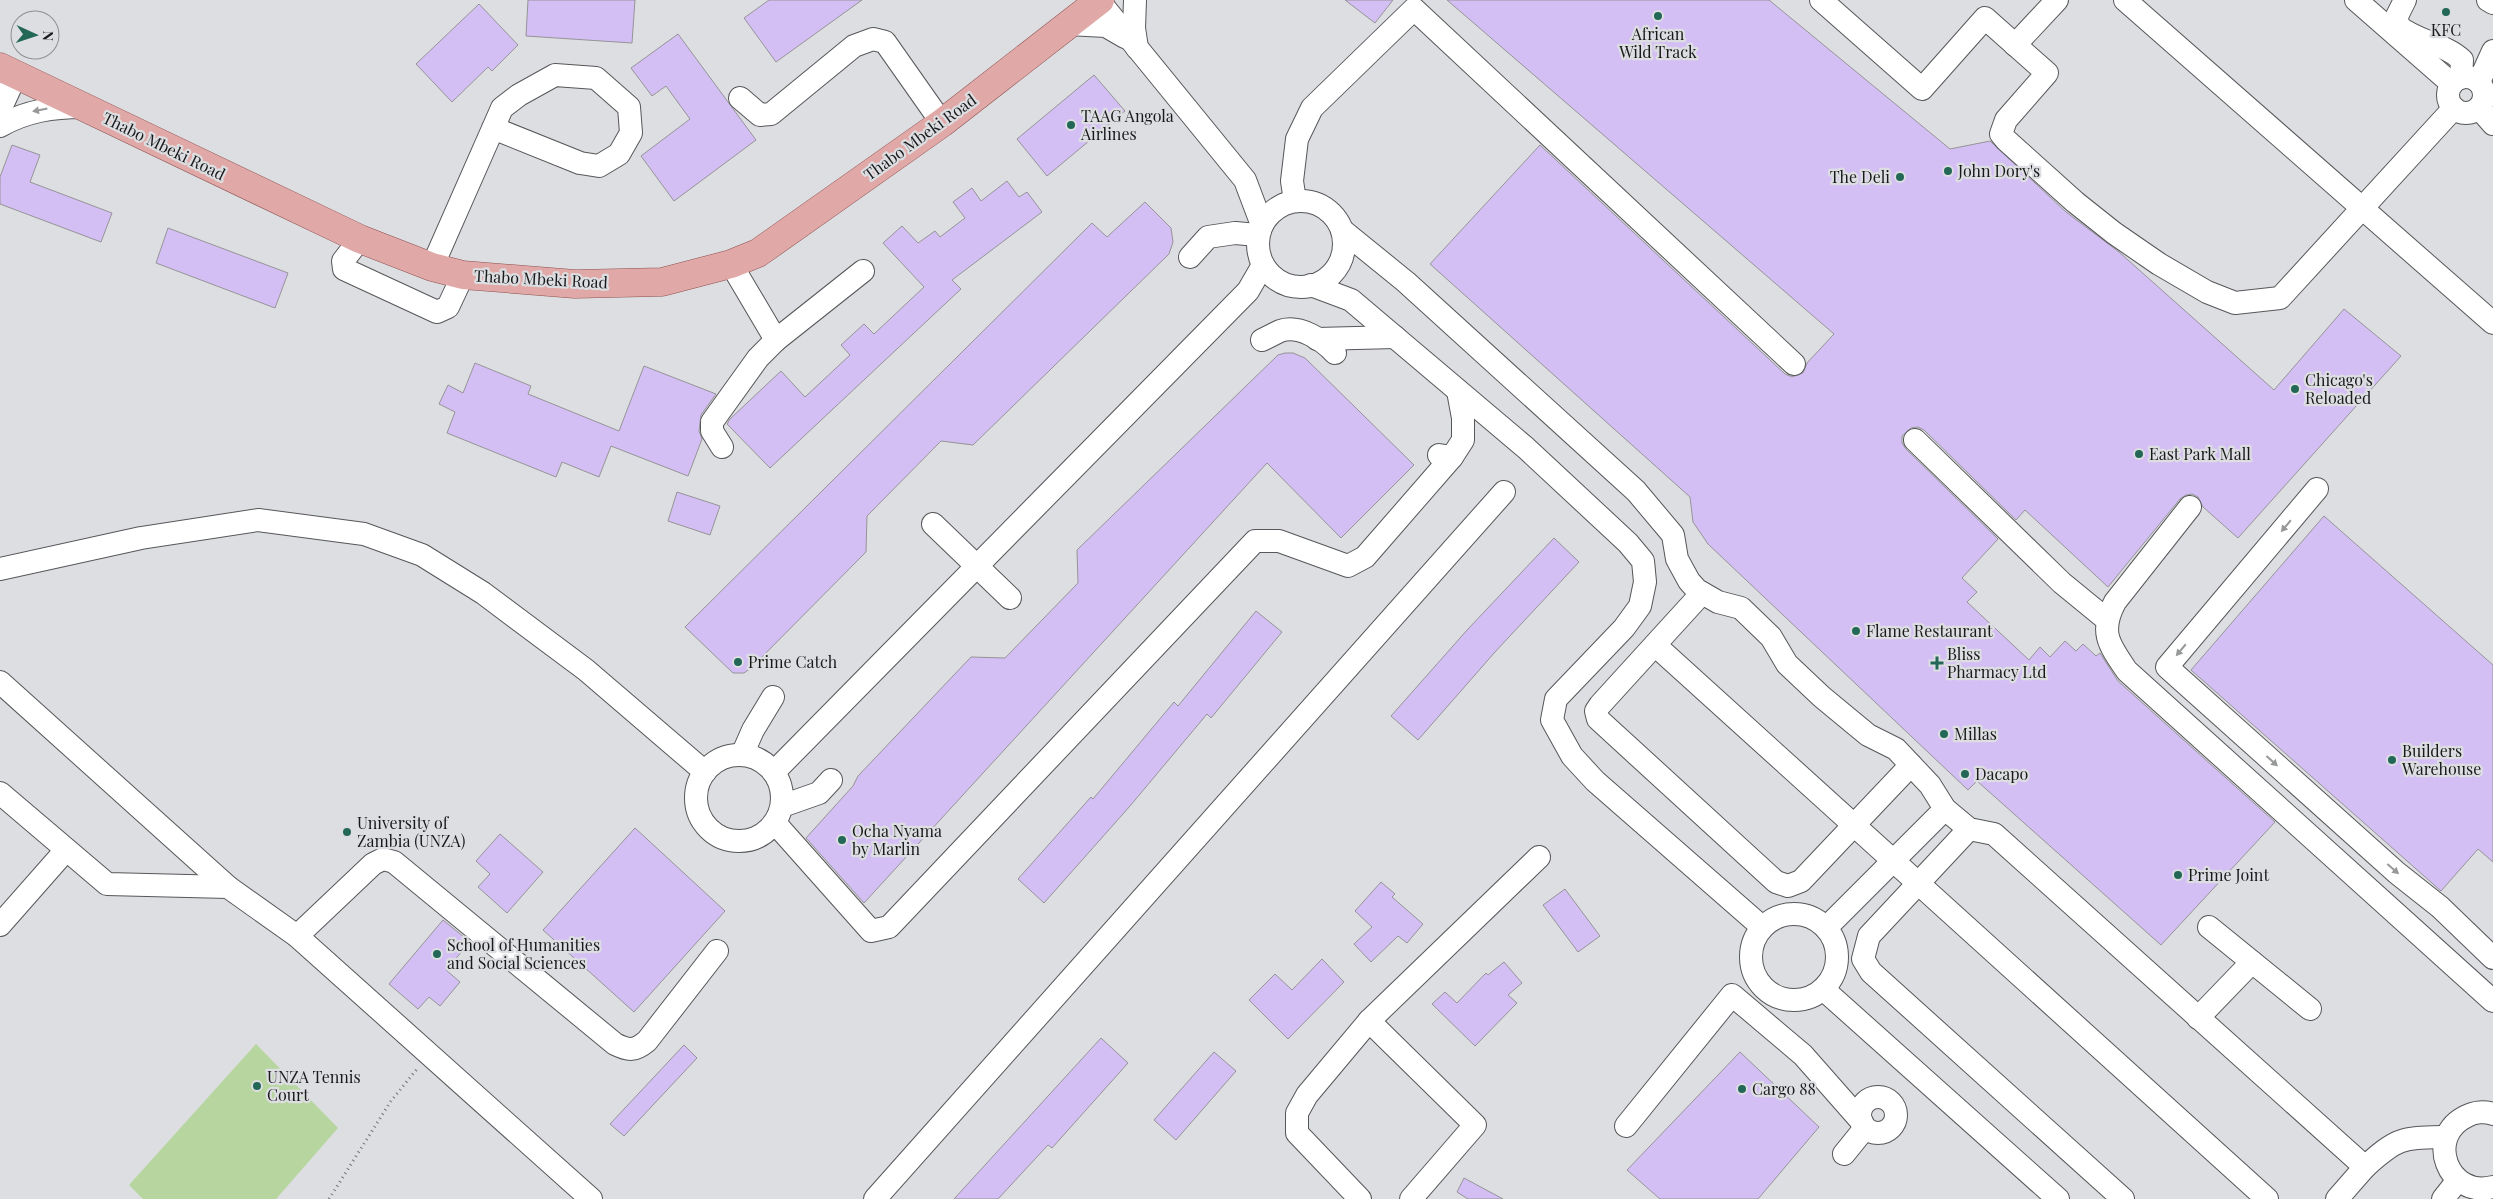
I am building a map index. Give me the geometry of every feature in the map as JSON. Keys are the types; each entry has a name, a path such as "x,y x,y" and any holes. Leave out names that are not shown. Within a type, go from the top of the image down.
{"main road":[{"name":"Thabo Mbeki Road","path":"8,71 360,239 432,267 463,275 575,284 662,282 731,264 758,253 942,123 1100,0"}],"street":[{"path":"1100,0 1245,180 1260,230 1258,254 1263,265 1275,278 1283,283 1302,288 1325,279 1336,269 1344,248 1342,230 1338,222 1324,208 1307,201 1291,202 1270,214 1260,230"},
{"path":"1135,0 1134,28 1137,48"},
{"path":"1821,0 1922,89 1985,18 2047,74 2006,120 2001,134 2074,202 2101,223 2159,264 2207,292 2235,303 2280,298 2454,108"},
{"path":"2015,45 2057,0"},
{"path":"2125,0 2493,323"},
{"path":"2404,0 2397,16 2398,26 2406,32 2452,51 2462,60 2464,81"},
{"path":"2488,0 2493,3"},
{"path":"2361,3 2464,81 2484,90 2486,116 2462,113 2454,108 2450,101 2449,93 2464,81 2493,51"},
{"path":"1291,202 1297,139 1312,108 1410,4 1794,364"},
{"path":"1068,24 1106,26 1123,35 1137,48"},
{"path":"740,98 760,116 771,114 854,46 873,39 885,42 942,123"},
{"path":"0,110 8,71"},
{"path":"432,267 493,128 502,108 519,95 555,75 596,78 629,107 631,133 619,154 599,166 580,163 493,128"},
{"path":"0,126 35,111 59,107 83,107"},
{"path":"1245,180 1291,202"},
{"path":"1190,257 1208,237 1260,230"},
{"path":"1342,230 1406,282 1636,491 1673,535 1677,559 1682,570 1689,581 1702,593 1718,602 1741,608 1771,637 1787,664 1822,697 1868,735 1896,749 1930,785 1945,808 1969,829 1994,834 2364,1167"},
{"path":"360,239 343,261 344,269 437,312 448,307 463,275"},
{"path":"731,264 776,340"},
{"path":"774,772 1248,292 1263,265"},
{"path":"1336,269 1352,300"},
{"path":"722,447 712,431 712,422 758,358 776,340 863,271"},
{"path":"1248,292 1283,283"},
{"path":"1311,285 1352,300 1526,448 1621,536 1643,561 1645,582 1640,606 1624,628 1556,699 1552,720 1572,756 1595,781 1762,927"},
{"path":"1262,340 1282,330 1302,331 1326,344 1335,353"},
{"path":"1317,339 1395,337"},
{"path":"778,815 871,931 889,927 1255,541 1279,541 1348,566 1366,557 1443,456 1463,440 1464,418 1458,390"},
{"path":"1915,440 2062,583 2106,619"},
{"path":"2317,488 2167,667 2397,873 2440,907 2493,958"},
{"path":"875,1199 1504,492"},
{"path":"2190,507 2114,602 2106,619 2107,634 2114,652 2127,671 2493,1001"},
{"path":"0,569 141,538 258,520 364,534 422,555 482,593 586,670 705,772"},
{"path":"933,524 1010,598"},
{"path":"1702,593 1600,705 1596,711 1598,719 1776,882 1788,886 1801,880 1911,766"},
{"path":"1654,645 2267,1199"},
{"path":"0,682 228,887 297,936 591,1199"},
{"path":"742,755 753,730 773,697"},
{"path":"742,755 760,761 774,772 782,794 778,815 768,831 749,840 728,840 718,836 706,826 698,812 697,792 705,772 723,758 742,755"},
{"path":"778,815 819,793 831,780"},
{"path":"0,793 107,884 228,887"},
{"path":"1826,928 1945,808"},
{"path":"1969,829 1869,936 1863,959 1878,978 2123,1199"},
{"path":"0,925 66,850"},
{"path":"1360,1199 1297,1133 1298,1113 1307,1095 1369,1021 1539,857"},
{"path":"297,936 373,864 382,859 394,862 615,1044 627,1050 637,1049 647,1041 717,951"},
{"path":"1794,914 1809,916 1826,928 1832,936 1837,954 1834,973 1823,989 1805,999 1784,999 1768,992 1762,986 1753,970 1751,961 1753,943 1762,927 1779,916 1794,914"},
{"path":"2209,927 2310,1008"},
{"path":"2198,1018 2252,962"},
{"path":"1745,1006 1762,986"},
{"path":"1823,989 2058,1199"},
{"path":"1626,1126 1732,995 1803,1055 1832,1089 1863,1125 1878,1133 1891,1129 1896,1116 1895,1109 1886,1099 1872,1098 1832,1089"},
{"path":"1765,1022 1784,999"},
{"path":"1369,1021 1475,1125 1410,1199"},
{"path":"1844,1154 1863,1125 1862,1108 1872,1098"},
{"path":"2493,1114 2479,1112 2459,1120 2444,1146 2448,1170 2458,1180 2472,1188 2493,1187"},
{"path":"2337,1199 2364,1167 2384,1150 2427,1150 2444,1146"},
{"path":"2443,1199 2458,1180"}],"path":[{"path":"329,1199 391,1101 428,1055"}],"green space":[{"name":"UNZA Tennis Court","path":"256,1044 338,1128 276,1199 143,1199 129,1185"}],"building":[{"path":"528,0 635,0 632,43 526,36"},
{"path":"769,0 862,0 776,62 744,18"},
{"path":"1345,0 1393,0 1375,23"},
{"name":"East Park Mall","path":"1447,0 1769,0 1950,149 1990,141 2066,212 2119,252 2274,390 2344,309 2401,356 2238,538 2203,507 2198,497 2192,494 2186,495 2180,499 2108,587 2025,510 2016,520 1924,430 1918,427 1911,428 1902,436 1902,443 1906,449 1998,539 1962,578 1977,592 1967,602 2029,660 2040,647 2050,657 2065,641 2076,651 2083,644 2096,656 2100,653 2118,681 2275,822 2161,945 1977,781 1968,790 1708,544 1693,522 1690,497 1430,264 1540,145 1785,374 1792,377 1803,373 1807,363 1834,334"},
{"path":"479,4 518,45 492,71 488,67 452,102 416,64"},
{"path":"678,34 756,140 674,201 641,156 690,119 666,86 652,96 631,68"},
{"name":"TAAG Angola Airlines","path":"1094,75 1125,111 1047,176 1017,139"},
{"path":"12,145 40,155 30,182 112,213 101,242 0,204 0,177"},
{"path":"1007,181 1019,197 1027,192 1042,212 952,280 961,289 770,468 727,424 730,419 781,371 805,397 850,355 841,345 864,324 874,334 924,287 883,243 902,226 918,243 935,231 940,237 965,218 953,202 972,188 981,201"},
{"path":"1145,202 1171,228 1173,242 1169,254 973,445 941,441 867,516 866,552 751,668 744,673 733,673 685,627 1092,223 1107,237"},
{"path":"168,228 288,273 275,308 156,263"},
{"path":"1293,353 1305,358 1414,465 1341,538 1267,463 864,903 806,838 853,786 858,776 971,657 1005,658 1078,583 1077,550 1278,355"},
{"path":"475,363 531,386 528,394 619,431 644,366 716,394 701,415 699,431 702,439 688,476 611,446 599,477 562,462 556,477 447,433 455,412 439,404 448,385 463,393"},
{"path":"677,492 720,506 710,535 668,521"},
{"name":"Builders Warehouse","path":"2324,516 2493,665 2493,862 2478,849 2441,891 2191,670"},
{"path":"1554,538 1579,562 1495,652 1418,740 1391,716 1468,629"},
{"path":"1256,611 1282,632 1211,718 1207,714 1130,806 1044,903 1018,879 1091,797 1093,799 1174,702 1178,706"},
{"path":"635,828 725,911 634,1012 543,930"},
{"path":"500,834 543,872 507,913 478,887 490,874 476,861"},
{"path":"1381,882 1395,894 1392,897 1423,924 1407,943 1398,936 1371,962 1354,944 1372,927 1355,911"},
{"path":"1565,889 1600,936 1578,952 1543,905"},
{"name":"School of Humanities and Social Sciences","path":"443,920 470,942 446,970 460,982 440,1006 429,997 418,1009 389,984"},
{"path":"1322,959 1344,982 1288,1039 1249,1000 1275,974 1292,990"},
{"path":"1504,962 1522,983 1508,995 1517,1003 1475,1046 1432,1004 1445,992 1457,1003 1486,973 1488,975"},
{"path":"1101,1038 1128,1063 1052,1148 1048,1145 998,1199 954,1199"},
{"path":"684,1045 697,1058 624,1136 610,1124"},
{"path":"1214,1052 1236,1071 1176,1140 1154,1120"},
{"name":"Cargo 88","path":"1740,1052 1819,1127 1758,1199 1660,1199 1627,1170"},
{"path":"1464,1178 1503,1199 1468,1199 1457,1192"}],"place":[{"name":"KFC","path":"2446,12"},
{"name":"African Wild Track","path":"1658,16"},
{"name":"TAAG Angola Airlines","path":"1071,125"},
{"name":"John Dory's","path":"1948,171"},
{"name":"The Deli","path":"1900,177"},
{"name":"Chicago's Reloaded","path":"2295,389"},
{"name":"East Park Mall","path":"2139,454"},
{"name":"Flame Restaurant","path":"1856,631"},
{"name":"Prime Catch","path":"738,662"},
{"name":"Bliss Pharmacy Ltd","path":"1937,663"},
{"name":"Millas","path":"1944,734"},
{"name":"Builders Warehouse","path":"2392,760"},
{"name":"Dacapo","path":"1965,774"},
{"name":"University of Zambia (UNZA)","path":"347,832"},
{"name":"Ocha Nyama by Marlin","path":"842,840"},
{"name":"Prime Joint","path":"2178,875"},
{"name":"School of Humanities and Social Sciences","path":"437,954"},
{"name":"UNZA Tennis Court","path":"257,1086"},
{"name":"Cargo 88","path":"1742,1089"}]}
